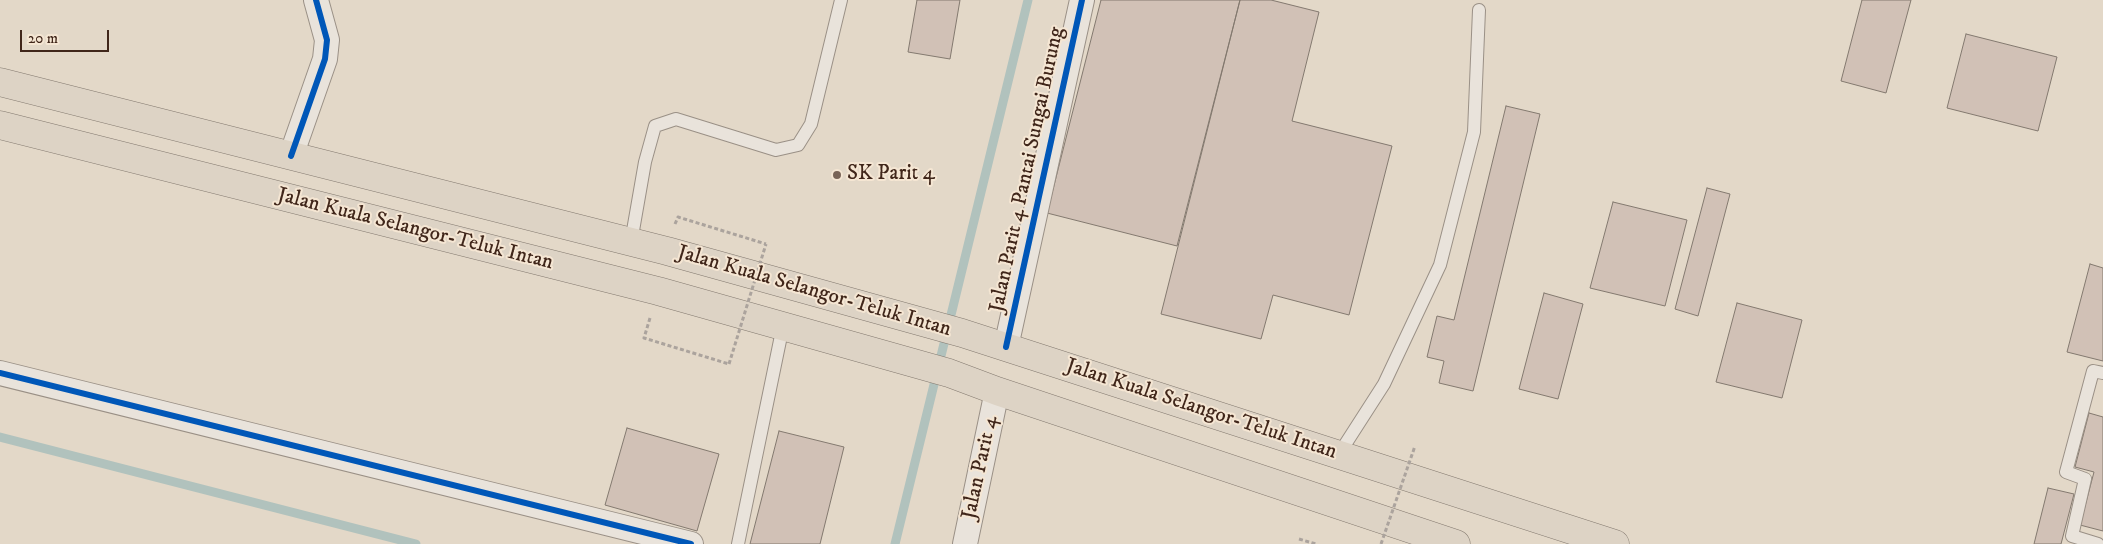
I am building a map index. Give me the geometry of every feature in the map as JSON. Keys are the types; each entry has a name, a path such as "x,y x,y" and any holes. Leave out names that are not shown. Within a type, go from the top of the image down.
{"highway":[{"name":"Jalan Kuala Selangor-Teluk Intan","path":"0,82 631,242 962,333 1615,544"},
{"name":"Jalan Kuala Selangor-Teluk Intan","path":"0,124 658,291 949,373 997,391 1456,544"}],"street":[{"path":"291,156 325,59 327,40 316,0"},
{"name":"Jalan Parit 4 Pantai Sungai Burung","path":"1006,347 1082,0"},
{"path":"0,373 691,544"},
{"name":"Jalan Parit 4","path":"965,544 997,391"}],"lane":[{"path":"631,242 646,162 655,126 676,119 776,150 798,145 811,124 841,0"},
{"path":"1339,454 1384,384 1440,266 1474,132 1479,10"},
{"path":"738,544 783,326"},
{"path":"2098,544 2072,536 2085,479 2066,472 2093,371 2103,373"}],"path":[{"path":"644,338 729,364 766,244 678,217"},
{"path":"1381,544 1415,446"},
{"path":"1299,539 1316,544"}],"building":[{"path":"917,0 960,0 950,59 908,52"},
{"path":"1101,0 1240,0 1177,246 1047,213"},
{"path":"1240,0 1271,0 1319,12 1292,121 1392,146 1349,315 1273,295 1261,339 1161,314"},
{"path":"1862,0 1911,0 1886,93 1841,81"},
{"path":"1966,34 2057,57 2038,131 1947,108"},
{"path":"1506,106 1540,114 1473,391 1439,383 1444,361 1427,357 1437,316 1454,320"},
{"path":"1707,188 1730,194 1698,316 1675,309"},
{"path":"1613,202 1687,220 1665,306 1590,288"},
{"path":"2090,264 2103,268 2103,361 2067,352"},
{"path":"1544,293 1583,304 1558,399 1519,389"},
{"path":"1737,303 1802,320 1782,398 1716,382"},
{"path":"2089,413 2103,417 2103,531 2080,525 2094,472 2075,467"},
{"path":"627,428 719,454 697,531 605,505"},
{"path":"779,431 844,447 820,544 750,544"},
{"path":"2048,488 2074,494 2061,544 2034,544"}],"waterway":[{"path":"895,544 1028,0"},
{"path":"0,437 416,544"}],"cycle path":[{"path":"291,156 325,59 327,40 316,0"},
{"path":"1006,347 1082,0"},
{"path":"0,373 691,544"}],"place":[{"name":"SK Parit 4","path":"837,175"}]}
